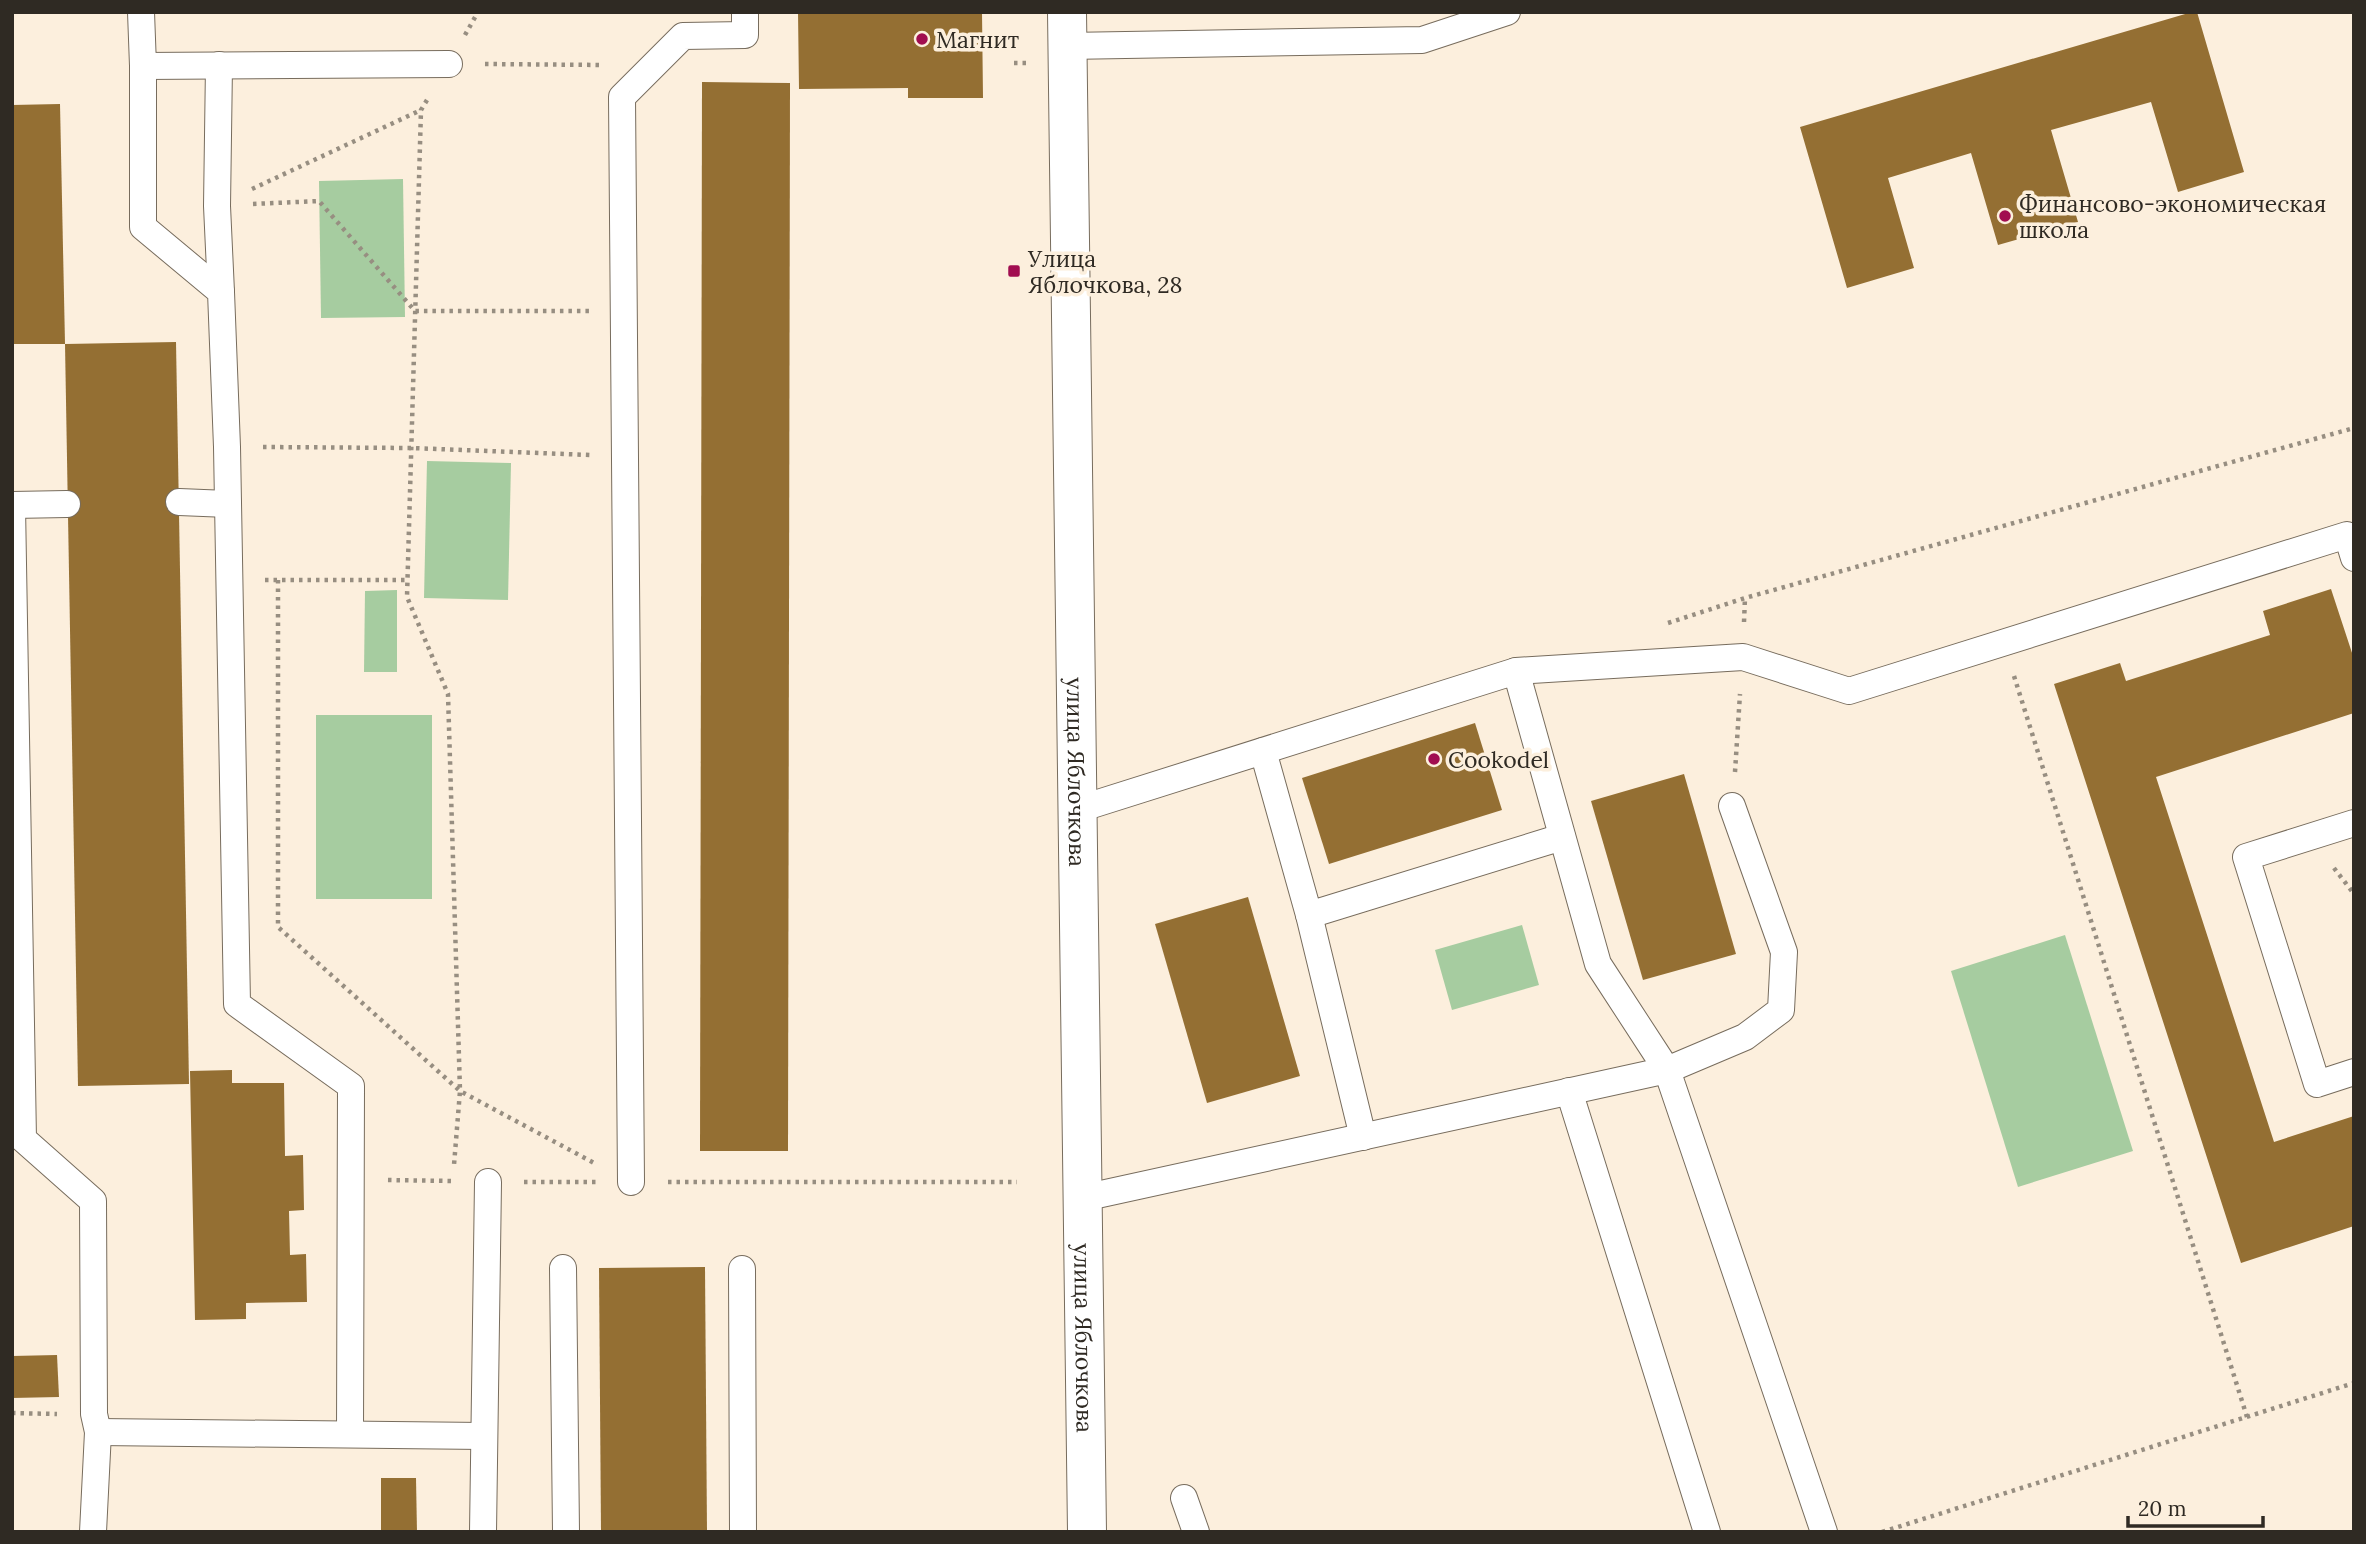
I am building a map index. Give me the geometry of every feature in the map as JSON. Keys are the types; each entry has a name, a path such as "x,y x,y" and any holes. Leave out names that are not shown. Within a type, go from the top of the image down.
{"street":[{"name":"улица Яблочкова","path":"1067,29 1087,1532"}],"lane":[{"path":"141,12 143,227 221,292"},
{"path":"631,1182 622,97 683,36 745,35 745,12"},
{"path":"1067,29 1422,40 1502,13"},
{"path":"143,66 449,64"},
{"path":"219,65 217,206 227,447 237,1004 351,1086 350,1434"},
{"path":"179,502 228,504"},
{"path":"67,504 12,505 23,1139 93,1201 96,1423 93,1532"},
{"path":"1079,809 1516,671 1743,657 1849,691 2347,535 2354,558"},
{"path":"1516,671 1598,964 1667,1070 1824,1532"},
{"path":"1263,751 1309,915 1363,1137"},
{"path":"1083,1198 1667,1070 1745,1037 1781,1010 1784,952 1732,806"},
{"path":"2354,823 2246,857 2317,1084 2354,1072"},
{"path":"1309,915 1562,837"},
{"path":"1569,1091 1707,1532"},
{"path":"483,1532 488,1182"},
{"path":"564,1268 566,1532"},
{"path":"742,1269 743,1532"},
{"path":"96,1423 350,1434 485,1436"},
{"path":"1184,1498 1196,1532"}],"path":[{"path":"453,1176 460,1091 448,694 407,597 421,110 449,64 653,66"},
{"path":"217,206 421,110"},
{"path":"217,206 319,201 415,311 624,311"},
{"path":"1732,806 1745,598 2354,428"},
{"path":"227,447 411,448 625,456"},
{"path":"278,580 278,927 460,1091 631,1182"},
{"path":"229,581 407,580"},
{"path":"2004,643 2247,1417"},
{"path":"351,1180 1017,1182"},
{"path":"1882,1532 2354,1383"},
{"path":"12,1413 96,1423"}],"green space":[{"path":"403,179 405,317 321,318 319,181"},
{"path":"427,461 511,463 508,600 424,598"},
{"path":"397,590 397,672 364,672 365,591"},
{"path":"316,715 432,715 432,899 316,899"},
{"path":"1522,925 1539,985 1452,1010 1435,950"},
{"path":"2065,935 2133,1151 2018,1187 1951,971"}],"building":[{"path":"798,12 982,12 983,98 908,98 908,88 799,89"},
{"path":"2197,12 2244,172 2178,192 2151,102 2051,130 2078,222 1998,245 1971,153 1888,178 1914,268 1847,288 1800,127"},
{"path":"702,82 790,83 788,1151 700,1151"},
{"path":"60,104 65,344 12,344 12,105"},
{"path":"176,342 189,1084 78,1086 65,344"},
{"path":"2331,589 2354,659 2354,713 2156,777 2274,1142 2354,1116 2354,1226 2241,1263 2054,684 2120,663 2126,681 2270,635 2263,611"},
{"path":"1475,723 1502,810 1329,864 1302,778"},
{"path":"1684,774 1736,954 1643,980 1591,801"},
{"path":"1248,897 1300,1076 1207,1103 1155,924"},
{"path":"232,1070 232,1083 284,1083 285,1156 303,1155 304,1210 289,1211 290,1255 306,1254 307,1302 246,1303 246,1319 195,1320 190,1071"},
{"path":"705,1267 707,1532 601,1532 599,1268"},
{"path":"57,1355 59,1397 12,1398 12,1356"},
{"path":"381,1478 416,1478 417,1532 381,1532"}],"place":[{"name":"Магнит","path":"922,39"},
{"name":"Финансово-экономическая школа","path":"2005,216"},
{"name":"Улица Яблочкова, 28","path":"1014,271"},
{"name":"Cookodel","path":"1434,759"}]}
